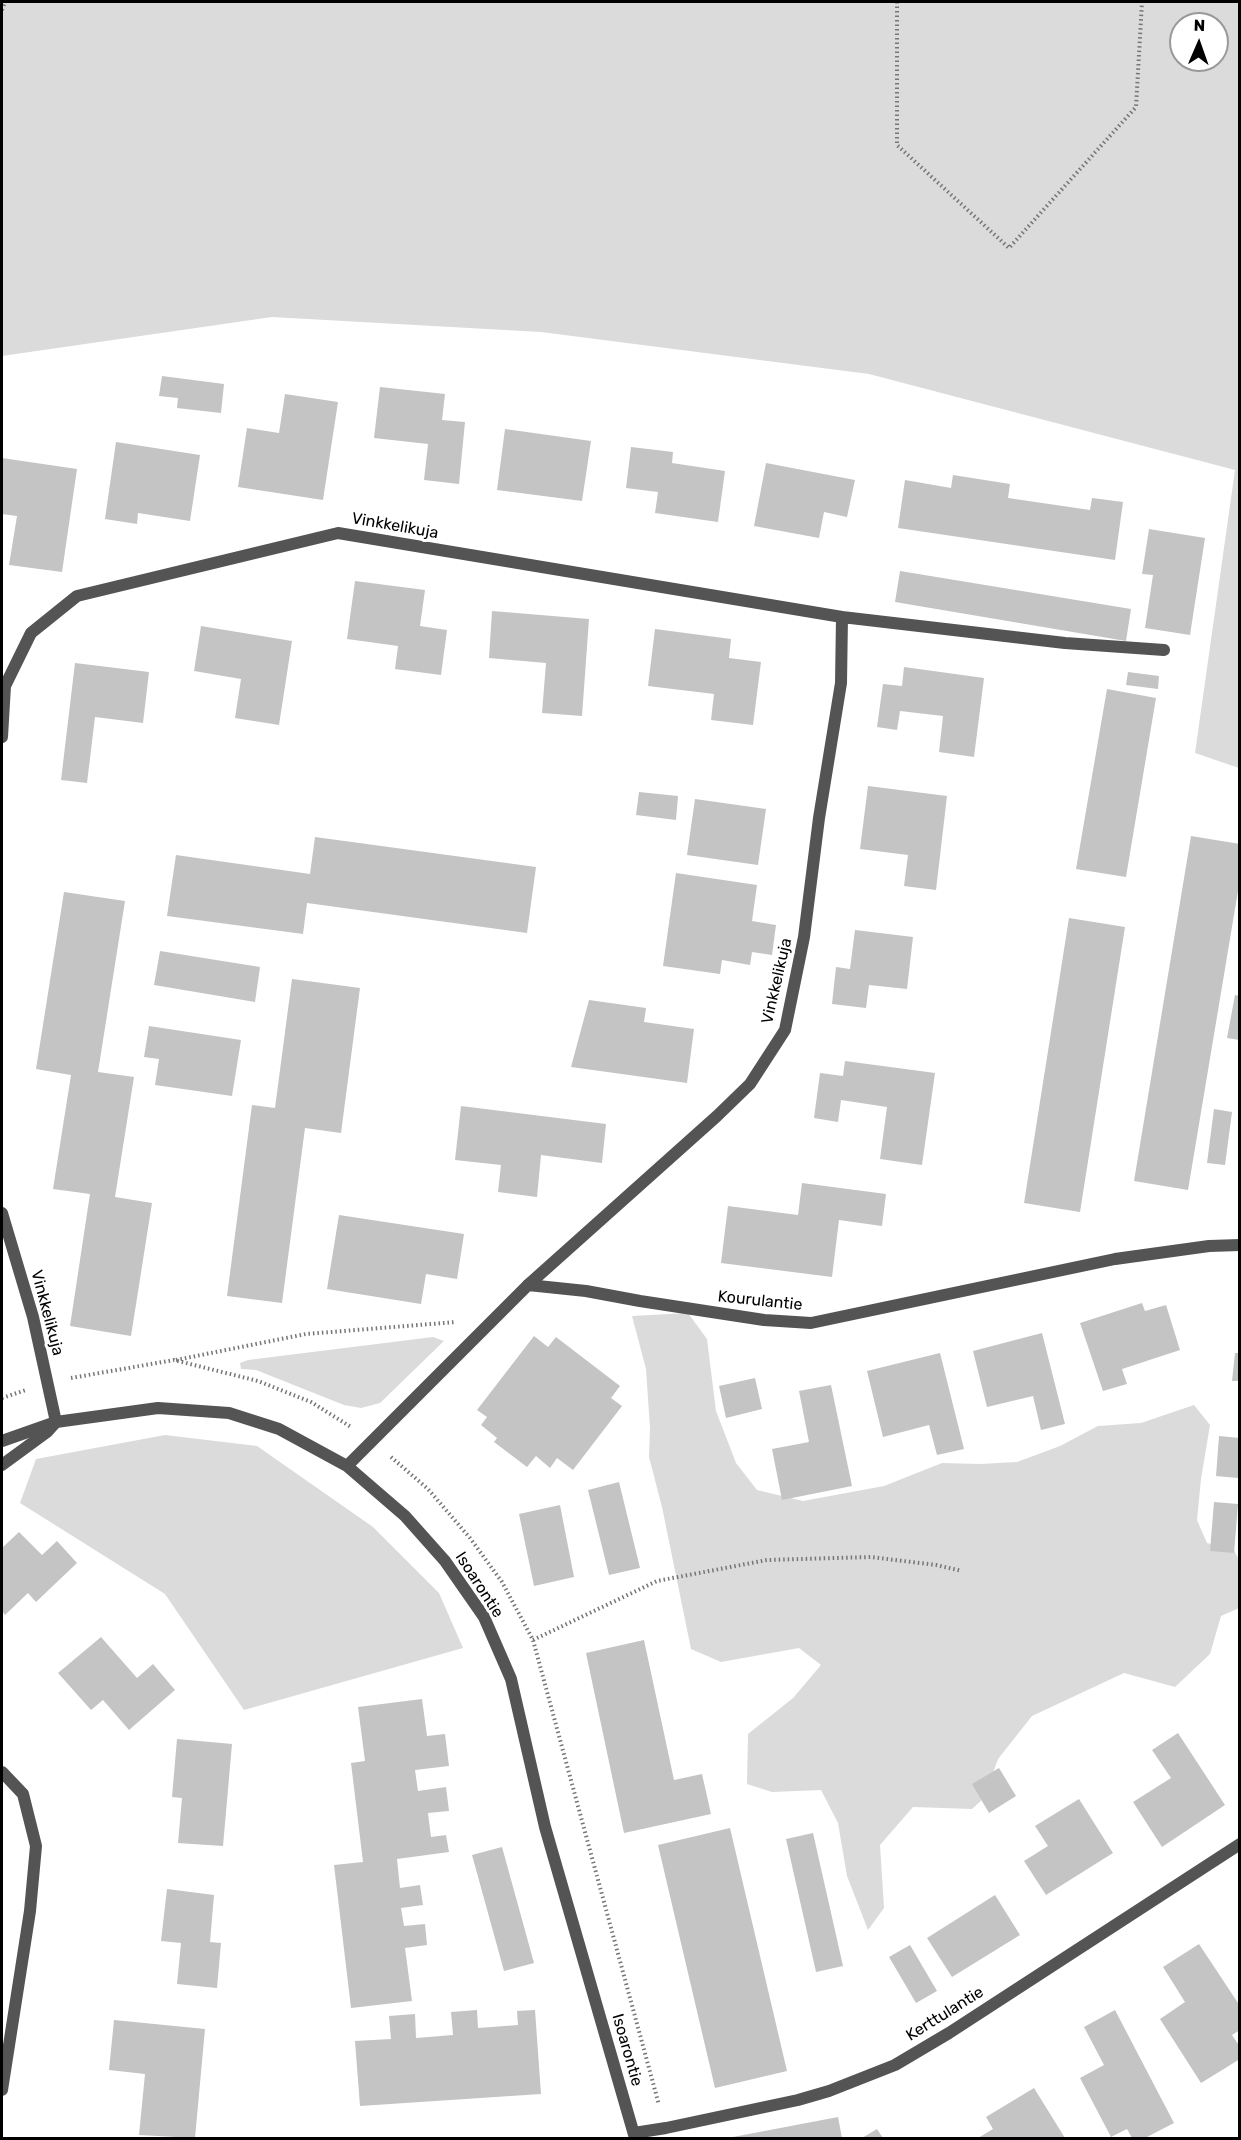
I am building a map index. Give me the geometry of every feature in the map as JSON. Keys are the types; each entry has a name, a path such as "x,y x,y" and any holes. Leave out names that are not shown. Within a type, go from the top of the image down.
{"street":[{"name":"Vinkkelikuja","path":"2,737 5,686 31,633 77,596 338,533 842,617 1065,643 1164,650"},
{"name":"Vinkkelikuja","path":"528,1285 750,1084 785,1030 804,937 819,818 841,683 842,617"},
{"name":"Vinkkelikuja","path":"2,1214 33,1317 56,1422"},
{"name":"Kourulantie","path":"528,1285 586,1291 764,1320 811,1323 1115,1259 1209,1246 1239,1245"},
{"path":"347,1466 528,1285"},
{"name":"Isoarontie","path":"2,1441 56,1422 158,1408 229,1413 279,1429 347,1466 405,1516 445,1561 484,1617 511,1679 545,1827 634,2136"},
{"path":"2,1465 47,1432 56,1422"},
{"path":"2,1772 23,1794 36,1846 30,1911 2,2090"},
{"name":"Kerttulantie","path":"634,2136 798,2100 829,2091 895,2065 949,2033 1239,1844"}],"path":[{"path":"2,10 5,2"},
{"path":"897,2 897,145 1009,248 1136,107 1142,2"},
{"path":"2,1398 48,1382 306,1334 493,1319"},
{"path":"174,1360 258,1381 311,1402 372,1440 428,1489 470,1538 502,1581 533,1640 638,2033 666,2128"},
{"path":"533,1640 657,1581 767,1560 871,1557 936,1565 962,1571"}],"shaded area":[{"path":"2,2 1239,2 1239,768 1195,753 1235,470 869,374 541,332 272,317 2,356"},
{"path":"688,1313 707,1339 716,1411 736,1463 757,1490 803,1501 884,1486 942,1463 1017,1462 1060,1446 1098,1426 1141,1423 1194,1405 1210,1425 1197,1520 1207,1543 1234,1550 1239,1560 1239,1608 1221,1616 1210,1654 1175,1687 1124,1673 1032,1716 998,1759 984,1798 972,1809 913,1807 880,1845 884,1908 868,1930 847,1876 838,1823 821,1790 772,1792 747,1784 748,1734 793,1698 821,1665 799,1648 721,1662 691,1649 662,1507 649,1457 650,1428 646,1369 632,1316"},
{"path":"433,1337 444,1341 380,1403 361,1408 344,1405 256,1370 241,1369 240,1363 248,1360"},
{"path":"165,1435 257,1446 373,1527 439,1593 463,1648 244,1710 165,1594 20,1503 36,1459"}],"building":[{"path":"162,376 224,384 221,413 177,408 178,398 159,396"},
{"path":"380,387 445,394 442,420 465,422 459,484 424,480 428,444 374,438"},
{"path":"285,394 338,402 323,500 238,487 247,428 279,433"},
{"path":"505,429 591,441 582,501 497,490"},
{"path":"116,442 200,455 190,521 138,513 137,524 105,519"},
{"path":"631,447 673,452 672,463 725,471 718,522 655,513 658,492 626,488"},
{"path":"2,458 77,469 62,572 9,565 17,516 2,514"},
{"path":"766,463 855,480 847,517 824,512 819,538 754,526"},
{"path":"953,475 1010,484 1008,498 1090,510 1092,498 1123,502 1115,560 898,528 905,480 951,488"},
{"path":"1149,529 1205,538 1190,635 1145,628 1153,575 1142,574"},
{"path":"900,571 1131,609 1126,641 895,602"},
{"path":"355,581 425,590 420,626 447,630 441,675 395,669 398,646 347,639"},
{"path":"492,611 589,619 582,716 542,713 546,663 489,658"},
{"path":"201,626 292,641 279,725 235,718 241,679 194,671"},
{"path":"655,629 731,639 729,658 761,662 753,725 711,720 714,694 648,686"},
{"path":"75,663 149,672 143,723 95,717 87,783 61,780"},
{"path":"904,667 984,678 974,757 939,752 943,716 900,711 897,730 877,727 883,684 902,686"},
{"path":"1128,672 1159,676 1158,689 1126,685"},
{"path":"1107,689 1156,698 1126,877 1076,869"},
{"path":"868,786 947,796 936,890 904,886 908,855 860,849"},
{"path":"639,792 678,796 676,820 636,815"},
{"path":"695,799 766,809 758,865 687,855"},
{"path":"1191,836 1240,844 1240,879 1188,1190 1134,1181"},
{"path":"315,837 536,867 527,933 307,903 303,934 167,916 176,855 310,874"},
{"path":"676,873 757,885 752,921 776,925 772,955 752,952 750,965 722,960 720,974 663,966"},
{"path":"64,892 125,901 98,1072 134,1077 115,1197 152,1203 131,1336 70,1326 90,1194 53,1189 71,1075 36,1069"},
{"path":"1069,918 1125,927 1080,1212 1024,1203"},
{"path":"855,930 913,937 907,989 869,985 866,1008 832,1004 836,967 850,969"},
{"path":"160,951 260,967 255,1002 154,985"},
{"path":"292,979 360,988 341,1133 305,1128 282,1303 227,1296 252,1105 275,1108"},
{"path":"1235,995 1240,996 1240,1040 1227,1038"},
{"path":"589,1000 646,1008 644,1022 694,1029 687,1083 571,1067"},
{"path":"149,1026 241,1040 232,1096 155,1085 159,1059 144,1057"},
{"path":"845,1061 935,1073 922,1165 880,1159 887,1107 841,1100 838,1122 814,1118 820,1073 843,1076"},
{"path":"461,1106 606,1124 602,1163 541,1155 537,1197 498,1192 501,1165 455,1160"},
{"path":"1214,1109 1232,1112 1225,1165 1207,1163"},
{"path":"802,1183 886,1194 882,1226 839,1220 832,1277 721,1263 728,1206 798,1215"},
{"path":"339,1215 464,1234 457,1279 426,1274 421,1304 327,1289"},
{"path":"1142,1303 1145,1311 1166,1305 1180,1350 1122,1369 1127,1384 1103,1391 1080,1323"},
{"path":"1042,1333 1065,1424 1041,1430 1033,1396 987,1407 973,1351"},
{"path":"534,1336 548,1347 556,1337 620,1386 611,1398 622,1406 573,1470 557,1458 550,1468 536,1456 527,1467 494,1442 497,1438 481,1425 487,1417 477,1410"},
{"path":"940,1353 964,1449 937,1455 929,1425 883,1437 867,1371"},
{"path":"1235,1353 1240,1353 1240,1381 1232,1381"},
{"path":"755,1378 762,1409 726,1418 719,1386"},
{"path":"831,1385 852,1486 782,1500 772,1449 809,1442 799,1391"},
{"path":"1219,1436 1240,1438 1238,1478 1216,1476"},
{"path":"619,1482 640,1568 609,1575 588,1490"},
{"path":"1214,1502 1238,1504 1234,1553 1210,1551"},
{"path":"560,1505 574,1577 534,1586 519,1514"},
{"path":"19,1532 42,1555 57,1541 77,1563 36,1602 28,1593 5,1615 2,1611 2,1548"},
{"path":"101,1637 137,1678 153,1664 175,1690 129,1730 103,1700 91,1710 58,1673"},
{"path":"644,1640 674,1780 702,1774 711,1814 624,1833 586,1653"},
{"path":"422,1699 427,1736 445,1734 449,1766 415,1770 418,1791 446,1787 449,1811 428,1813 431,1837 446,1835 449,1852 397,1859 400,1888 420,1885 423,1905 401,1908 404,1926 425,1924 427,1945 405,1948 412,2001 351,2008 334,1865 363,1862 351,1763 365,1761 358,1707"},
{"path":"1178,1733 1225,1805 1162,1847 1133,1802 1171,1778 1152,1750"},
{"path":"177,1739 232,1744 223,1846 178,1843 182,1798 172,1797"},
{"path":"999,1768 1016,1796 989,1813 972,1784"},
{"path":"1079,1799 1113,1853 1046,1895 1024,1861 1048,1846 1035,1826"},
{"path":"730,1828 787,2071 715,2088 658,1845"},
{"path":"813,1833 843,1966 816,1972 786,1839"},
{"path":"502,1847 534,1963 504,1971 472,1855"},
{"path":"167,1889 214,1895 210,1942 221,1943 217,1988 177,1984 181,1943 161,1941"},
{"path":"995,1895 1020,1935 952,1977 927,1938"},
{"path":"1199,1944 1240,2006 1240,2030 1232,2035 1240,2047 1240,2059 1201,2083 1160,2019 1185,2002 1163,1967"},
{"path":"910,1945 937,1991 916,2003 889,1957"},
{"path":"477,2010 478,2028 518,2025 517,2011 535,2010 541,2094 360,2106 355,2041 391,2039 389,2016 415,2014 416,2038 453,2035 451,2012"},
{"path":"1115,2010 1174,2123 1145,2138 1132,2138 1127,2129 1111,2137 1080,2078 1104,2065 1084,2027"},
{"path":"114,2020 205,2029 195,2138 139,2135 145,2074 109,2070"},
{"path":"1034,2088 1065,2138 978,2138 993,2129 986,2117"},
{"path":"838,2117 842,2138 733,2138 733,2137"},
{"path":"877,2129 883,2138 862,2138"}]}
